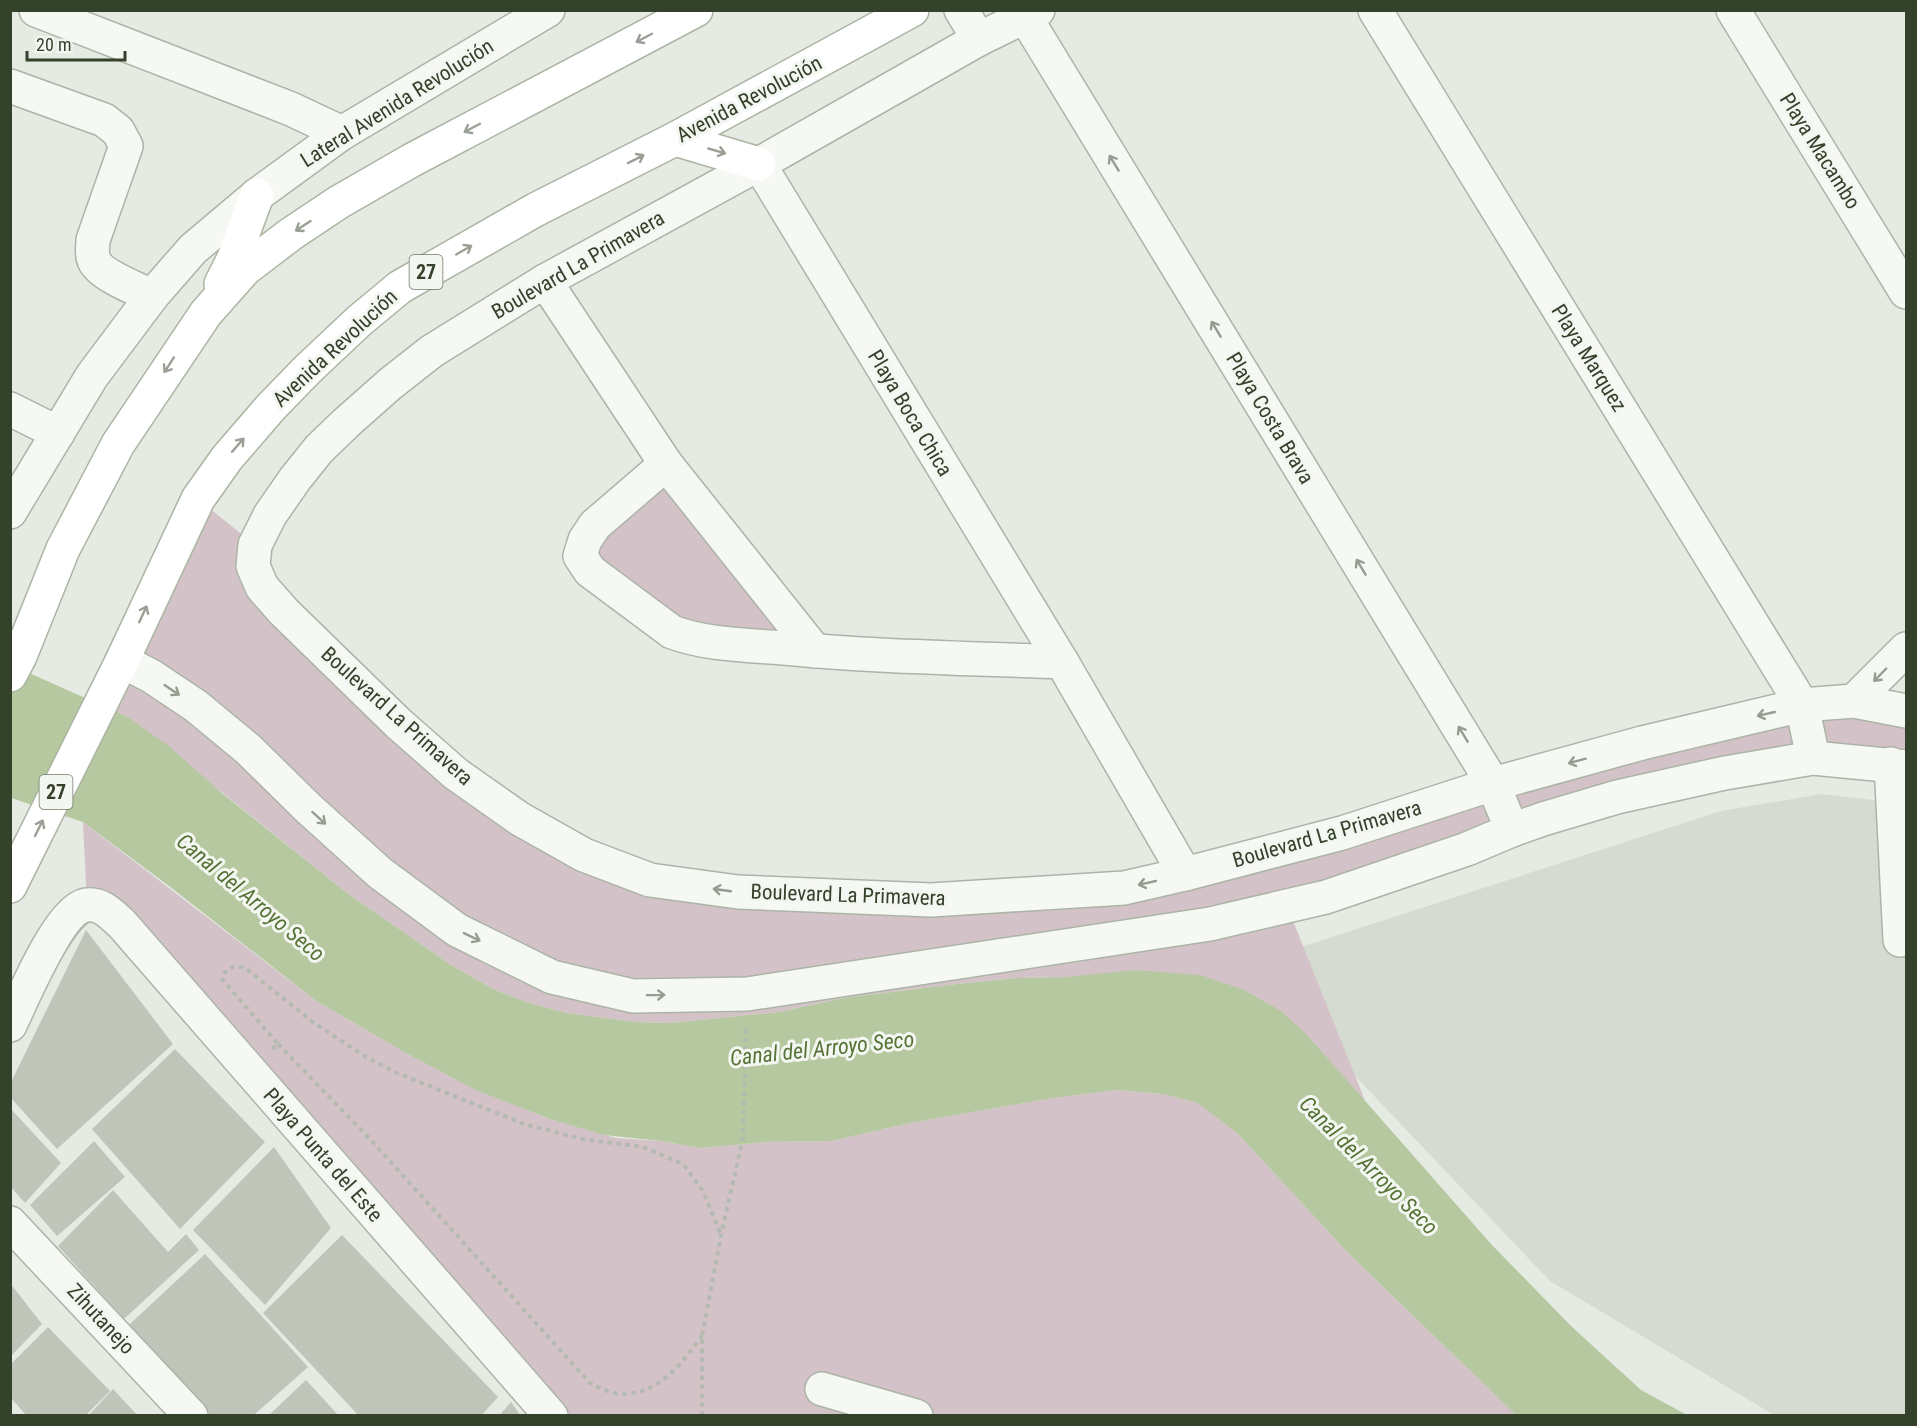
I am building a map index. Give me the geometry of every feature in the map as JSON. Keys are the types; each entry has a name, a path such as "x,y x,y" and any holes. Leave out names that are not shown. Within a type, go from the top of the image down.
{"main road":[{"path":"206,313 245,269 291,234 339,202 412,160 696,10"},
{"name":"Avenida Revolución","path":"12,884 122,661 198,499 227,458 308,369 359,321 400,287 535,210 675,139 912,10"},
{"path":"675,139 759,164"},
{"path":"15,665 63,549 118,444 206,313 234,258 257,195"}],"street":[{"path":"36,10 291,108 342,133"},
{"path":"961,10 979,39"},
{"name":"Playa Marquez","path":"1375,10 1802,705 1814,758"},
{"name":"Playa Macambo","path":"1733,10 1906,292"},
{"name":"Boulevard La Primavera","path":"1028,13 545,282 432,351 346,423 319,449 295,479 270,515 255,545 253,566 262,586 284,612 398,723 456,774 520,819 584,855 650,880 738,892 931,900 1124,888 1342,833 1493,784 1642,743 1802,705 1854,701 1906,711"},
{"name":"Playa Costa Brava","path":"1028,13 1493,784 1512,830"},
{"name":"Lateral Avenida Revolución","path":"10,512 22,468 58,433 92,376 152,296 193,249 257,195 342,133 526,16"},
{"path":"10,86 104,120 118,131 126,146 93,240 92,257 98,266 152,296"},
{"name":"Playa Boca Chica","path":"759,164 1062,662 1185,874"},
{"path":"545,282 666,464 815,651"},
{"path":"10,410 58,433"},
{"path":"666,464 595,525 585,540 580,556 590,571 672,632 687,638 815,651 1062,662"},
{"path":"1854,701 1906,650"},
{"path":"122,661 151,676 196,706 248,749 308,808 380,873 457,930 552,976 633,996 747,993 1210,924 1326,897 1467,849 1512,830 1617,797 1725,773 1814,758 1899,766 1900,940"},
{"name":"Playa Punta del Este","path":"10,1025 45,950 71,916 79,908 87,905 106,909 122,924 551,1416"},
{"name":"Zihutanejo","path":"10,1223 191,1416"},
{"path":"909,1416 822,1389 916,1416"}],"path":[{"path":"244,967 314,1023 366,1057 397,1073 524,1124 598,1142 643,1147 683,1164 703,1191 721,1235"},
{"path":"702,1416 702,1336 721,1235 743,1138 747,993"},
{"path":"278,1044 370,1139 590,1383 608,1391 625,1394 660,1383 674,1371 702,1336"}],"shaded area":[{"path":"666,464 815,651 687,638 582,549"},
{"path":"198,499 255,545 253,566 456,774 650,880 1124,888 1802,705 1906,711 1906,767 1813,758 1287,906 1366,1103 1308,1036 1067,977 1017,978 957,984 844,998 779,1012 670,1023 635,1022 567,1013 529,1003 495,990 451,965 347,893 128,717 99,704"},
{"path":"1822,794 1906,804 1906,1415 1774,1415 1550,1281 1318,1037 1292,950 1721,811"},
{"path":"83,822 315,1000 404,1052 477,1090 550,1119 616,1138 661,1141 700,1148 766,1142 831,1141 910,1123 1053,1098 1116,1090 1163,1094 1199,1103 1238,1134 1348,1253 1516,1415 570,1415 292,1113 87,905"}],"water":[{"name":"Canal del Arroyo Seco","path":"11,665 128,717 170,747 223,794 347,893 451,965 495,990 529,1003 567,1013 635,1022 670,1023 779,1012 844,998 957,984 1135,970 1200,975 1242,989 1281,1011 1308,1036 1491,1244 1571,1326 1641,1390 1687,1415 1516,1415 1348,1253 1238,1134 1198,1103 1163,1094 1116,1090 1053,1098 910,1123 831,1141 766,1142 700,1148 604,1135 550,1119 476,1090 404,1052 315,1000 83,822 11,798"}],"building":[{"path":"86,930 173,1044 57,1149 10,1097 10,1084"},
{"path":"175,1049 265,1142 180,1229 92,1129"},
{"path":"10,1108 61,1163 25,1203 10,1186"},
{"path":"94,1141 125,1177 57,1236 30,1205"},
{"path":"274,1147 331,1228 265,1305 193,1230"},
{"path":"113,1190 168,1252 186,1234 199,1250 124,1319 58,1246"},
{"path":"342,1235 498,1397 481,1416 359,1416 263,1313"},
{"path":"205,1254 308,1367 253,1416 211,1416 129,1325"},
{"path":"10,1283 42,1324 10,1357"},
{"path":"48,1327 110,1391 85,1416 27,1416 10,1397 10,1365"},
{"path":"306,1380 339,1416 268,1416"},
{"path":"113,1389 138,1416 88,1416"},
{"path":"511,1402 521,1416 499,1416"}]}
